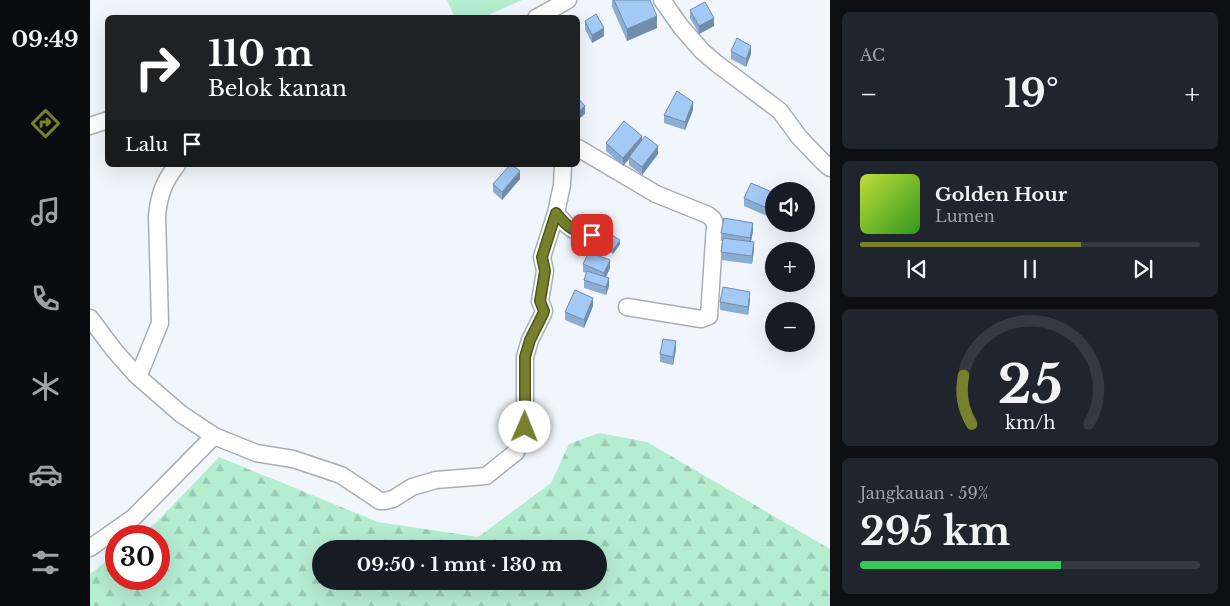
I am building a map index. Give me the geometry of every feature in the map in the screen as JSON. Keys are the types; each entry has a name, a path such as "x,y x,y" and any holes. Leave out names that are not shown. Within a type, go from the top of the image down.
{"street":[{"path":"541,15 568,0"},
{"path":"662,0 681,27 702,51 780,111 799,137 830,168"},
{"path":"90,126 105,121"},
{"path":"580,149 656,194 708,215 713,219 715,225 708,316 702,319 627,307"},
{"path":"136,375 141,370 160,323 157,216 159,199 164,184 176,167"},
{"path":"90,318 136,375 181,414 214,436 256,453 293,459 340,475 380,500 389,500 412,487 436,480 483,477 489,475 516,452 525,427 525,357 530,340 544,311 540,301 545,271 542,257 556,213 562,185 563,167"},
{"path":"556,213 569,228 600,238"},
{"path":"90,548 134,517 214,436"}],"green space":[{"path":"447,0 522,0 488,15 454,15"},
{"path":"599,433 647,442 830,549 830,606 90,606 90,574 105,562 105,590 170,590 170,525 153,525 219,457 378,522 478,537 551,483 569,444"}],"building":[{"path":"614,0 650,0 657,16 627,29"},
{"path":"705,2 714,18 699,26 690,10"},
{"path":"596,14 604,28 592,35 585,21"},
{"path":"737,38 751,46 746,59 731,51"},
{"path":"677,91 693,102 685,122 664,115"},
{"path":"580,100 585,106 580,110"},
{"path":"624,121 642,136 623,158 606,143"},
{"path":"645,136 658,146 642,167 629,157"},
{"path":"508,167 515,167 520,171 502,192 493,184"},
{"path":"751,183 765,189 765,207 744,198"},
{"path":"724,218 753,223 750,238 721,233"},
{"path":"607,232 620,240 613,250 600,242"},
{"path":"723,238 754,242 752,256 721,252"},
{"path":"589,252 610,260 604,273 583,264"},
{"path":"587,271 609,278 606,287 584,280"},
{"path":"723,287 750,292 748,307 720,302"},
{"path":"575,290 593,298 584,320 565,312"},
{"path":"663,339 676,341 673,357 660,354"}],"route":[{"path":"525,427 525,357 530,340 544,311 540,301 545,271 542,257 556,213 569,228 592,235"}]}
